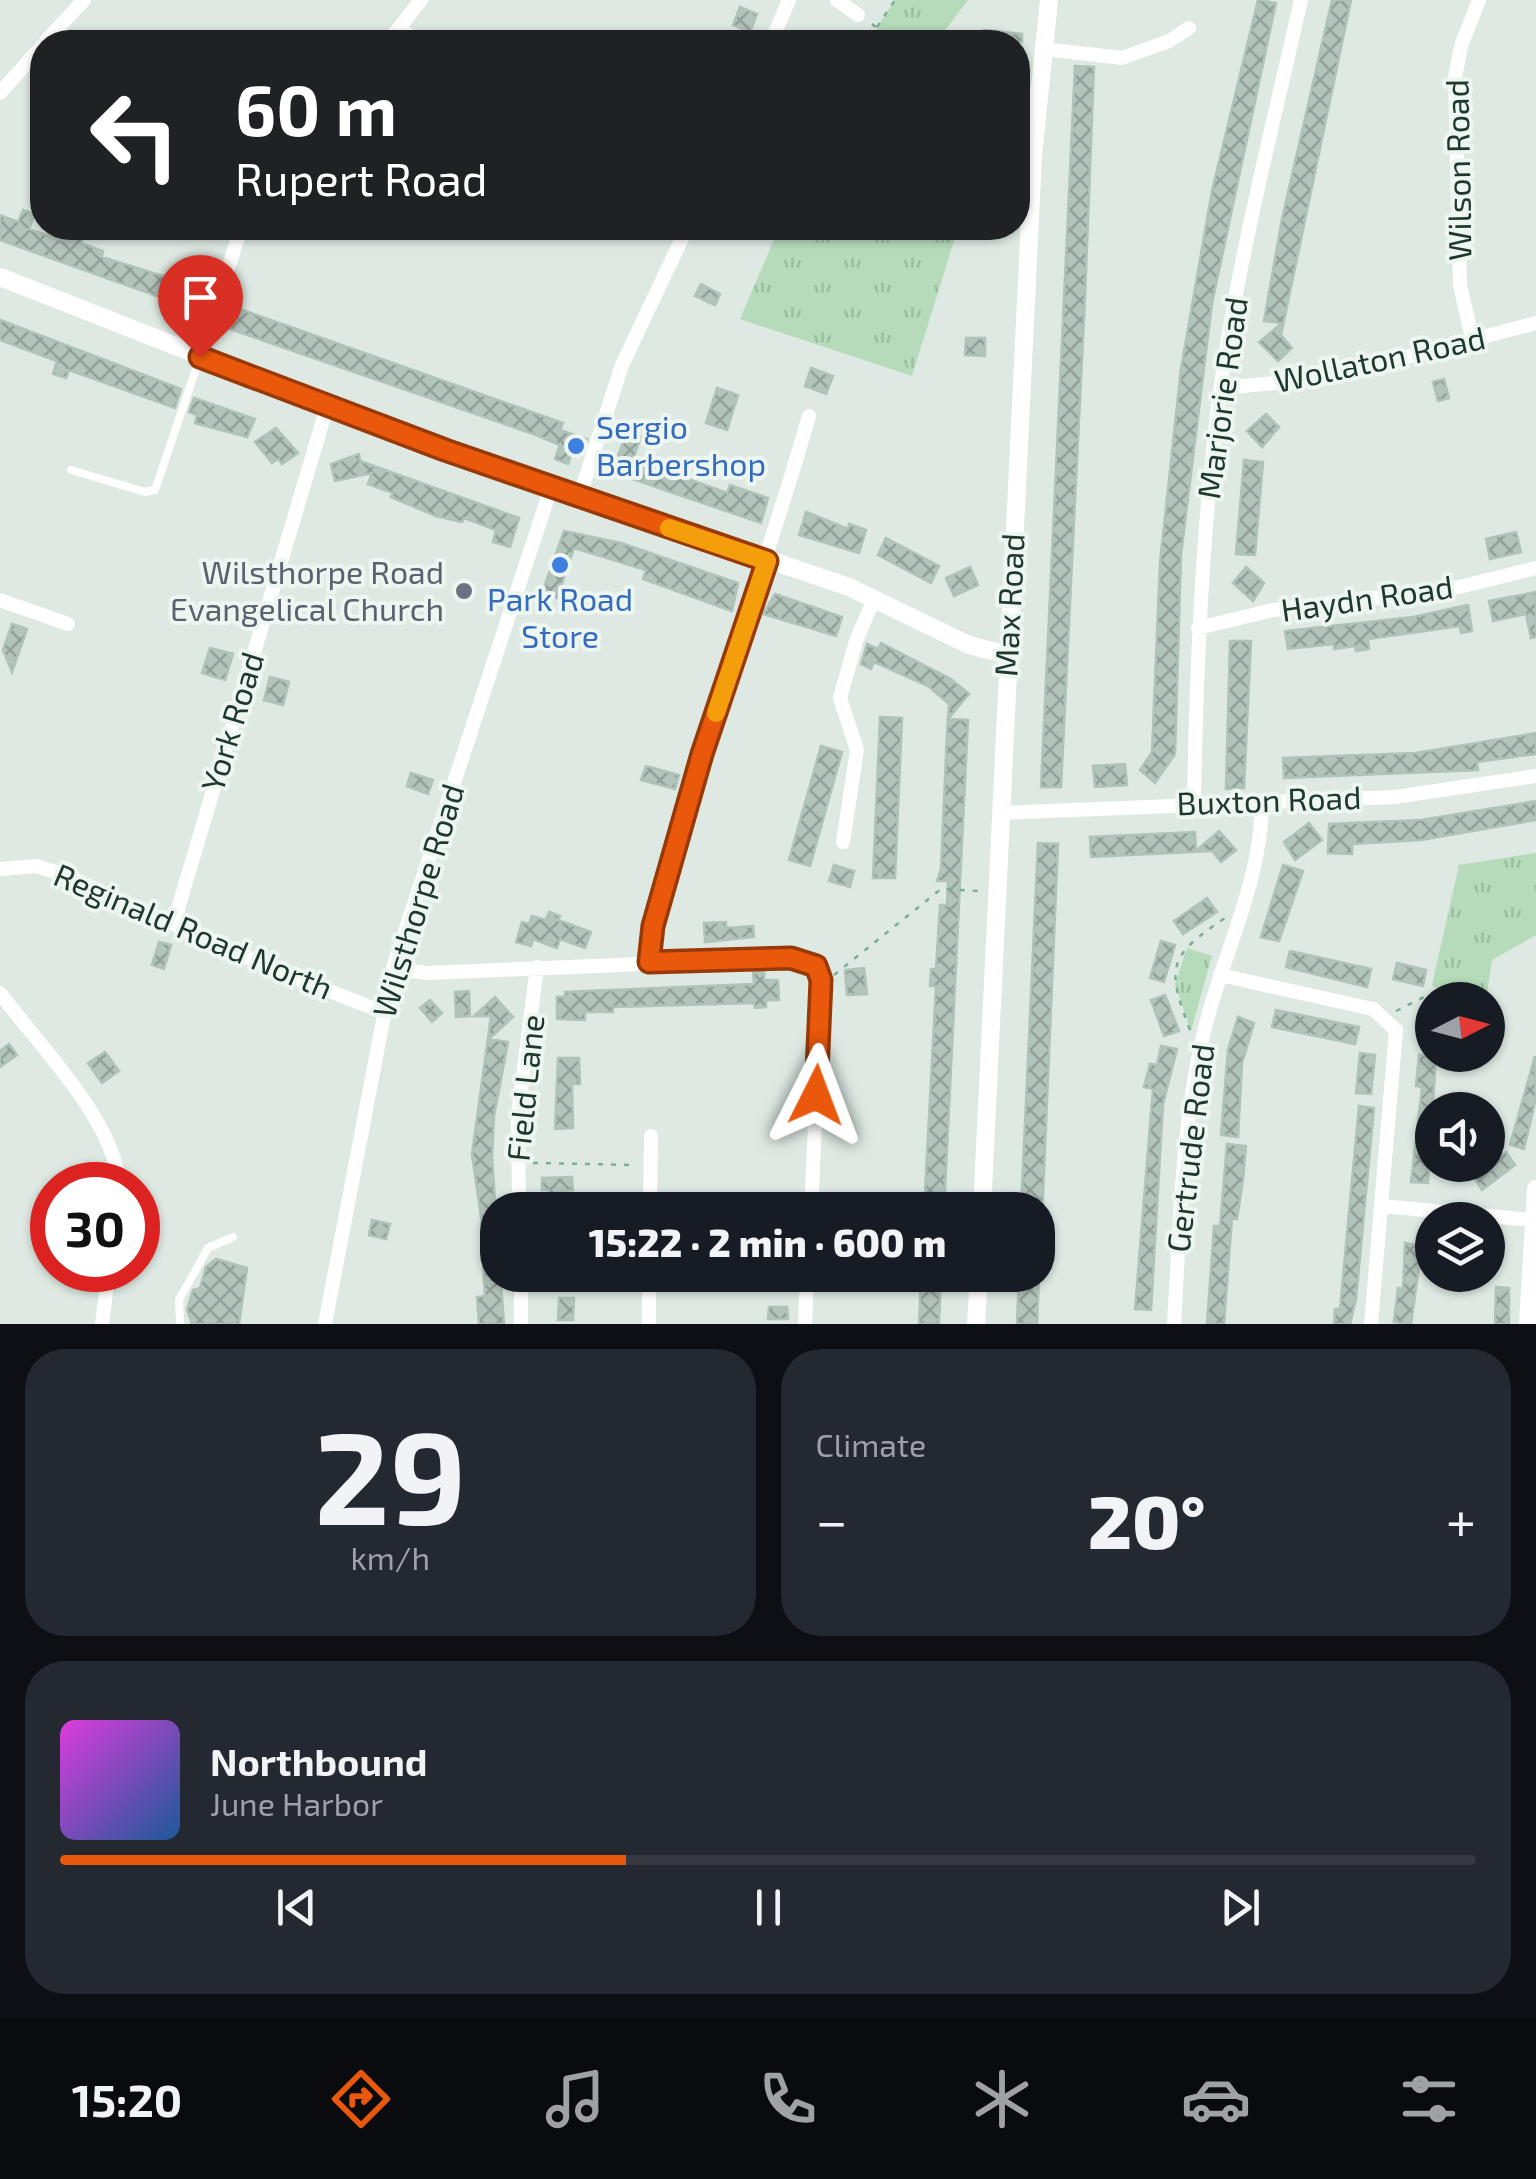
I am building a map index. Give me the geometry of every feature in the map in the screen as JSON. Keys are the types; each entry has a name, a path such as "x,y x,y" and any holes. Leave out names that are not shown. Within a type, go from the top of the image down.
{"street":[{"path":"57,30 84,0"},
{"path":"398,29 421,0"},
{"path":"776,30 789,0"},
{"path":"837,0 858,15"},
{"name":"Max Road","path":"983,1192 1038,94 1049,0"},
{"name":"Marjorie Road","path":"1194,803 1198,628 1215,427 1239,276 1301,0"},
{"name":"Wilson Road","path":"1473,342 1460,285 1455,78 1460,46 1479,0"},
{"path":"1044,49 1123,62 1189,28"},
{"path":"0,93 30,60"},
{"path":"1030,94 1038,94"},
{"path":"200,357 237,240"},
{"path":"579,498 622,365 681,240"},
{"path":"0,277 328,407 874,599 968,645 1008,654"},
{"name":"Wollaton Road","path":"1224,388 1326,378 1536,323"},
{"name":"York Road","path":"174,922 328,407"},
{"path":"649,962 653,926 702,754 767,561 809,416"},
{"name":"Wilsthorpe Road","path":"325,1324 393,968 551,488"},
{"name":"Haydn Road","path":"1198,628 1273,610 1452,589 1536,568"},
{"path":"843,842 857,750 840,698 856,641 874,599"},
{"path":"0,600 68,624"},
{"name":"Buxton Road","path":"1000,813 1396,797 1536,776"},
{"name":"Gertrude Road","path":"1174,1324 1190,1108 1220,975 1262,830 1262,801"},
{"name":"Reginald Road North","path":"0,869 46,868 276,970 383,1012"},
{"path":"393,968 426,973 791,958 816,966 821,980 811,1192"},
{"name":"Field Lane","path":"518,1192 518,1115 537,967"},
{"path":"1220,975 1373,1009 1386,1016 1398,1040 1371,1324"},
{"path":"0,993 99,1125 116,1162"},
{"path":"650,1192 651,1136"},
{"path":"1528,1324 1531,1220 1536,1189"},
{"path":"1382,1206 1531,1220"},
{"path":"102,1324 106,1292"},
{"path":"521,1292 522,1324"},
{"path":"648,1324 649,1292"},
{"path":"805,1324 807,1292"},
{"path":"976,1324 978,1292"}],"lane":[{"path":"71,470 146,492 155,490 200,357"},
{"path":"180,1324 179,1300 208,1248 233,1237"}],"path":[{"path":"876,28 896,0"},
{"path":"858,15 878,30"},
{"path":"821,980 833,976 941,889 997,892"},
{"path":"1200,1056 1173,984 1186,944 1242,906"},
{"path":"1386,1016 1415,1002"},
{"path":"517,1163 651,1165"}],"green space":[{"path":"895,0 968,0 945,30 876,30"},
{"path":"774,240 954,240 912,376 740,319"},
{"path":"1536,853 1536,935 1492,960 1489,982 1433,982 1459,865"},
{"path":"1187,948 1212,956 1191,1031 1175,984"}],"building":[{"path":"1258,0 1276,3 1212,303 1181,555 1175,754 1155,783 1140,770 1152,752 1160,563 1181,369 1212,191"},
{"path":"1332,0 1351,0 1281,335 1292,348 1278,361 1259,342 1282,323 1264,321 1282,219"},
{"path":"740,7 757,14 751,30 733,25"},
{"path":"1075,66 1094,67 1085,297 1061,787 1041,787"},
{"path":"23,210 30,212 30,240 82,240 81,243 103,251 102,257 198,287 190,308 0,240 0,215 18,222"},
{"path":"701,284 720,294 715,305 695,296"},
{"path":"237,308 563,423 560,430 587,439 581,456 572,453 568,464 555,459 560,445 536,435 230,329"},
{"path":"0,320 181,389 175,408 69,370 66,378 53,374 57,361 0,340"},
{"path":"966,338 985,338 985,356 965,355"},
{"path":"811,368 833,376 826,394 805,386"},
{"path":"1444,379 1449,398 1438,401 1433,382"},
{"path":"717,388 738,395 727,430 706,423"},
{"path":"194,398 255,419 247,437 195,423 197,415 189,412"},
{"path":"1266,414 1279,427 1262,447 1247,431"},
{"path":"276,428 298,453 282,464 278,459 272,463 255,442"},
{"path":"627,432 641,437 633,459 727,493 730,485 768,498 761,523 612,472"},
{"path":"359,454 360,461 519,518 510,547 493,542 496,530 464,518 462,522 436,516 391,497 393,493 368,484 372,473 335,481 331,464"},
{"path":"1244,460 1263,462 1255,555 1236,554"},
{"path":"806,512 848,529 849,524 866,530 859,553 799,535"},
{"path":"564,531 621,543 738,583 732,611 643,579 646,570 574,548 557,598 542,593"},
{"path":"1516,532 1521,552 1490,559 1486,539"},
{"path":"886,538 939,566 931,583 878,555"},
{"path":"970,567 978,585 954,596 946,578"},
{"path":"1246,567 1264,583 1253,601 1233,583"},
{"path":"1536,592 1536,637 1531,638 1526,614 1493,621 1489,601"},
{"path":"775,594 842,617 836,636 763,614"},
{"path":"1468,605 1472,631 1461,633 1460,626 1368,639 1369,649 1356,651 1355,646 1334,649 1334,644 1288,649 1285,631 1413,617"},
{"path":"12,624 27,629 12,672 3,650"},
{"path":"1230,641 1251,641 1244,788 1226,789"},
{"path":"881,643 951,679 969,694 948,719 949,704 928,686 874,662 871,669 861,664 867,644 878,649"},
{"path":"210,648 233,654 225,680 202,673"},
{"path":"270,677 289,682 283,705 264,700"},
{"path":"880,717 902,718 895,878 873,878"},
{"path":"948,719 968,720 945,1192 925,1192 936,986 930,986 931,969 936,969 940,905 947,905 948,881 937,881 941,869"},
{"path":"1536,733 1536,754 1477,762 1478,770 1284,778 1283,758 1416,753"},
{"path":"821,746 842,752 810,866 789,860"},
{"path":"1125,764 1127,785 1095,787 1093,766"},
{"path":"646,766 679,775 675,789 641,780"},
{"path":"411,773 433,780 428,794 407,786"},
{"path":"1536,801 1536,820 1421,840 1352,844 1352,854 1328,853 1329,824 1421,820"},
{"path":"1309,823 1322,840 1295,860 1284,842"},
{"path":"1219,831 1236,850 1221,862 1212,851 1091,857 1090,837 1195,832 1196,851"},
{"path":"1038,843 1058,844 1043,1192 1022,1192"},
{"path":"834,865 854,871 850,887 829,881"},
{"path":"1283,865 1303,871 1279,941 1261,937"},
{"path":"1207,898 1217,912 1183,934 1174,921"},
{"path":"549,912 560,916 558,920 591,932 585,948 560,939 557,948 533,939 531,946 516,942 522,922 529,924 532,916 546,920"},
{"path":"726,922 726,928 753,926 754,937 705,942 704,923"},
{"path":"1161,941 1175,945 1164,982 1150,978"},
{"path":"159,942 171,945 164,969 152,965"},
{"path":"1290,951 1371,969 1367,987 1286,967"},
{"path":"1397,963 1426,970 1424,982 1393,979"},
{"path":"864,968 867,994 847,995 845,970"},
{"path":"753,970 764,970 764,980 778,980 779,1000 766,1000 766,1007 755,1008 754,1003 613,1007 613,1012 585,1012 585,1020 557,1019 557,997 565,997 565,992 754,984"},
{"path":"469,991 470,1016 456,1017 455,992"},
{"path":"1165,995 1179,1031 1164,1036 1151,1000"},
{"path":"495,997 513,1017 489,1039 508,1042 494,1116 494,1192 480,1192 480,1210 472,1154 491,1016 474,1016"},
{"path":"430,1000 442,1013 432,1022 420,1008"},
{"path":"1276,1010 1359,1027 1355,1044 1272,1027"},
{"path":"1238,1017 1254,1023 1242,1063 1238,1137 1221,1135 1228,1050"},
{"path":"9,1044 17,1055 0,1067 0,1051"},
{"path":"1161,1046 1177,1049 1163,1104 1151,1310 1135,1309 1153,1089 1144,1087 1150,1064 1157,1065"},
{"path":"105,1052 119,1071 102,1083 88,1063"},
{"path":"1360,1053 1375,1055 1371,1094 1356,1093"},
{"path":"1535,1056 1536,1098 1524,1149 1510,1145"},
{"path":"558,1058 579,1058 580,1084 572,1084 573,1128 555,1129"},
{"path":"1417,1072 1435,1072 1434,1092 1421,1092 1422,1087 1416,1086"},
{"path":"1359,1106 1374,1108 1356,1299 1350,1324 1334,1324 1335,1309 1340,1309"},
{"path":"1227,1144 1246,1146 1243,1179 1237,1219 1232,1218 1224,1324 1207,1324 1214,1226 1220,1226"},
{"path":"1415,1147 1415,1182 1428,1183 1411,1182"},
{"path":"1505,1153 1515,1165 1505,1173"},
{"path":"572,1177 573,1190 542,1190 542,1178"},
{"path":"1477,1182 1493,1182 1482,1190"},
{"path":"372,1220 390,1224 386,1239 369,1235"},
{"path":"1405,1243 1415,1245 1411,1324 1394,1322 1398,1288 1403,1289"},
{"path":"216,1259 247,1268 239,1324 192,1324 187,1310 193,1290 200,1288 206,1267"},
{"path":"1509,1288 1509,1324 1495,1324 1496,1292"},
{"path":"485,1292 502,1292 504,1324 479,1324 477,1297 485,1296"},
{"path":"920,1292 940,1292 939,1324 919,1324"},
{"path":"1018,1292 1038,1292 1037,1324 1017,1324"},
{"path":"559,1298 574,1298 573,1320 558,1320"},
{"path":"769,1307 787,1307 788,1319 768,1319"}],"slow traffic":[{"path":"669,528 767,561 716,713"}],"place":[{"name":"Sergio Barbershop","path":"576,446"},
{"name":"Park Road Store","path":"560,565"},
{"name":"Wilsthorpe Road Evangelical Church","path":"464,591"}],"route":[{"path":"200,357 445,450 767,561 702,754 653,926 649,962 791,958 816,966 821,980 816,1095"}]}
